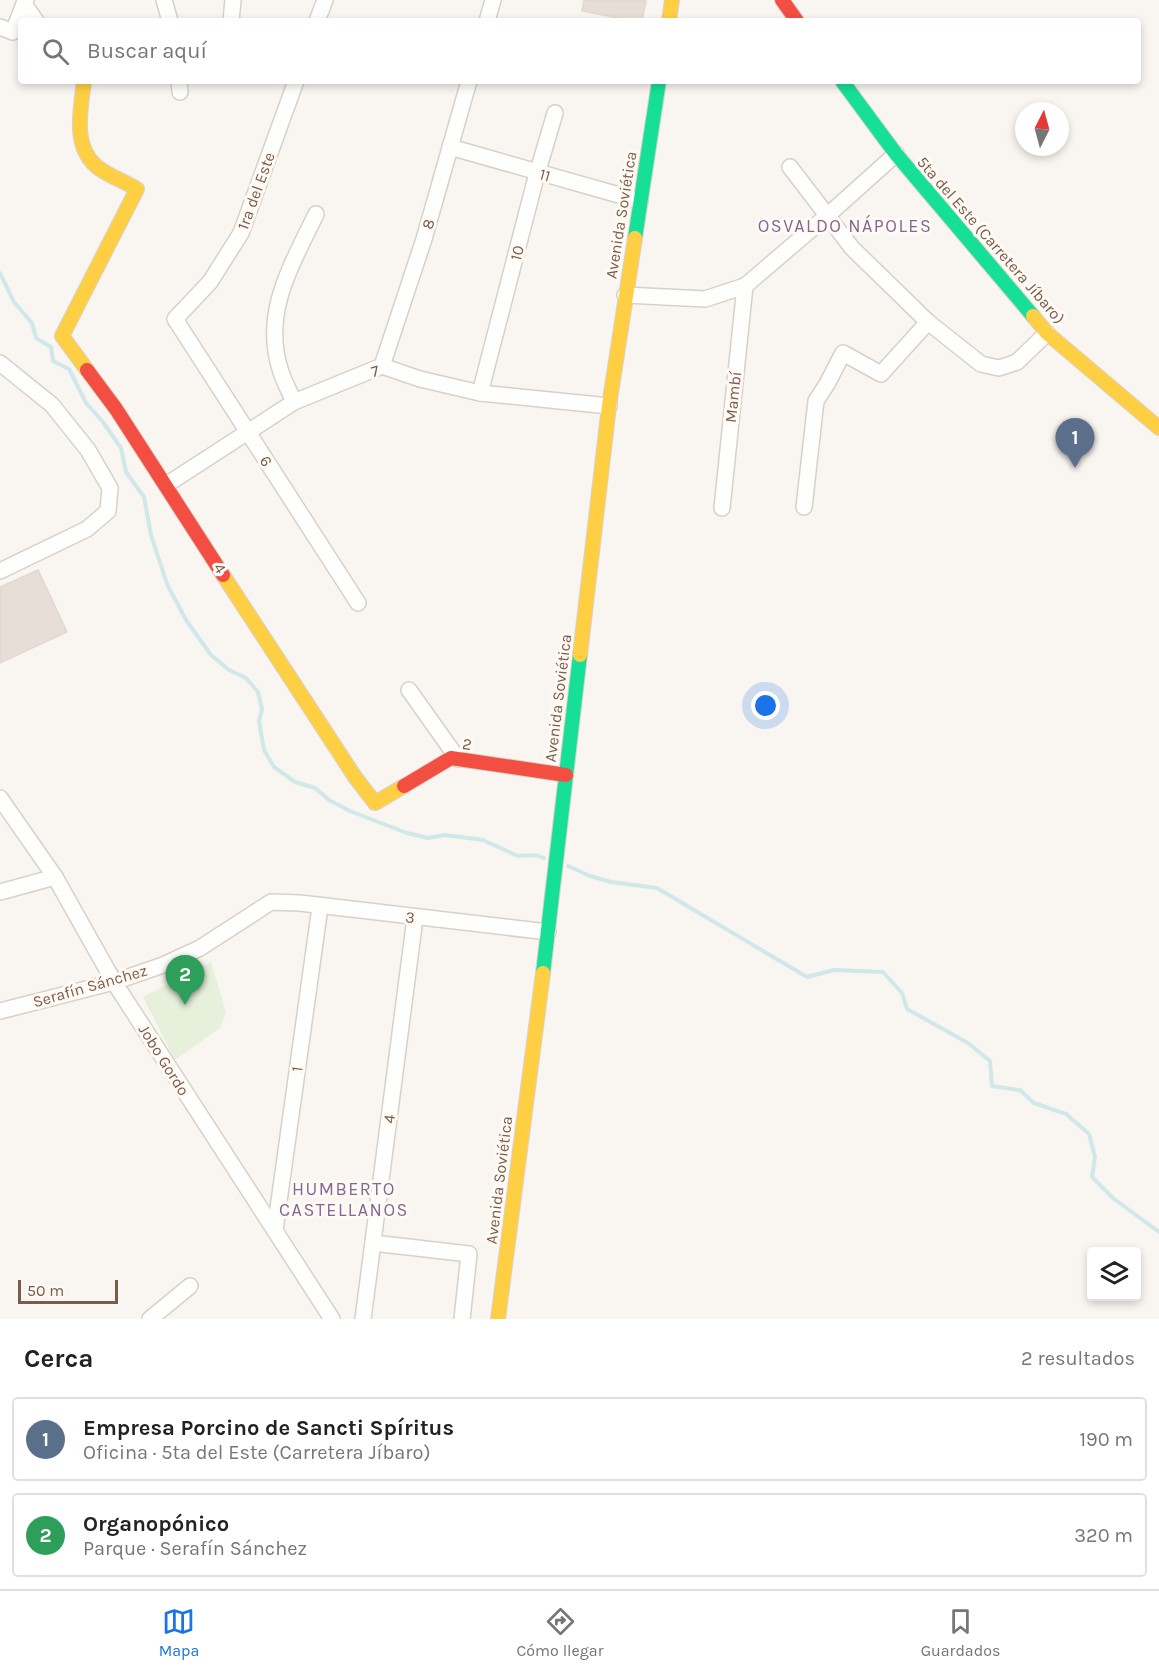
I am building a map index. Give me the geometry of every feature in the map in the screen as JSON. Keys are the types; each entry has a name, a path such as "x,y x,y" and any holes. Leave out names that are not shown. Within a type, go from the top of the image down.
{"street":[{"path":"164,0 169,18"},
{"path":"231,18 233,0"},
{"path":"318,18 325,0"},
{"path":"488,18 493,0"},
{"path":"669,18 672,0"},
{"path":"782,0 796,18"},
{"path":"25,2 34,18"},
{"path":"19,18 25,2"},
{"path":"0,27 13,32 18,20"},
{"name":"4","path":"84,84 80,137 84,151 95,165 137,189 62,336 117,409 355,777 375,803"},
{"name":"1ra del Este","path":"175,319 210,282 241,233 295,84"},
{"name":"8","path":"382,366 424,239 468,84"},
{"name":"Avenida Soviética","path":"498,1319 548,932 609,406 659,84"},
{"name":"5ta del Este (Carretera Jíbaro)","path":"844,84 896,154 1047,333 1159,428"},
{"name":"10","path":"480,393 555,113"},
{"name":"11","path":"450,147 640,201"},
{"path":"625,295 705,299 745,286 896,154"},
{"path":"790,167 852,248 928,322 981,364 999,369 1017,362 1047,333"},
{"path":"294,402 280,371 275,344 275,316 279,293 316,214"},
{"name":"Mambí","path":"722,508 745,286"},
{"name":"6","path":"175,319 358,603"},
{"path":"804,507 816,401 843,352 881,374 928,322"},
{"path":"0,363 52,405 88,450 110,488 108,511 87,529 0,571"},
{"name":"7","path":"166,485 294,402 382,366 420,379 480,393 609,406"},
{"path":"409,690 458,759"},
{"name":"2","path":"375,803 451,758 566,775"},
{"name":"Jobo Gordo","path":"0,798 55,877 114,982 332,1319"},
{"path":"0,892 55,877"},
{"name":"3","path":"271,902 300,903 548,932"},
{"name":"Serafín Sánchez","path":"0,1011 114,982 163,965 200,948 271,902"},
{"name":"1","path":"275,1230 320,907"},
{"name":"4","path":"363,1319 415,918"},
{"path":"373,1243 469,1254 462,1319"},
{"path":"150,1319 190,1286"}],"green space":[{"path":"211,962 226,1012 220,1028 175,1060 143,997"}],"building":[{"path":"584,0 646,1 643,18 618,18 582,11"},
{"path":"38,570 67,632 0,663 0,587"}],"waterway":[{"path":"0,273 14,302 32,323 36,338 51,347 53,361 69,369 86,403 121,448 126,472 144,497 151,535 167,584 186,620 211,655 229,670 246,678 258,692 262,709 259,721 264,750 274,767 295,782 315,788 329,800 350,811 407,833 428,838 445,835 483,840 518,856 536,855 544,858"},
{"path":"568,866 611,882 657,888 807,977 834,970 883,972 902,993 907,1009 968,1043 990,1061 992,1086 1020,1090 1034,1103 1066,1114 1089,1134 1095,1157 1092,1177 1114,1199 1159,1232"}],"traffic: fast":[{"path":"635,238 659,84"},
{"path":"844,84 896,154 1033,316"},
{"path":"543,973 580,655"}],"traffic: slow":[{"path":"669,18 672,0"},
{"path":"84,84 80,126 88,157 106,173 137,189 62,336 87,370"},
{"path":"580,655 609,406 635,238"},
{"path":"1033,316 1047,333 1159,428"},
{"path":"223,575 355,777 375,803 404,786"},
{"path":"498,1319 543,973"}],"traffic: jam":[{"path":"782,0 795,18"},
{"path":"87,370 116,409 223,575"},
{"path":"404,786 451,758 566,775"}],"place":[{"name":"Empresa Porcino de Sancti Spíritus","path":"1075,468"},
{"name":"Organopónico","path":"185,1005"}],"district":[{"name":"OSVALDO NÁPOLES","path":"845,226"},
{"name":"HUMBERTO CASTELLANOS","path":"344,1199"}]}
